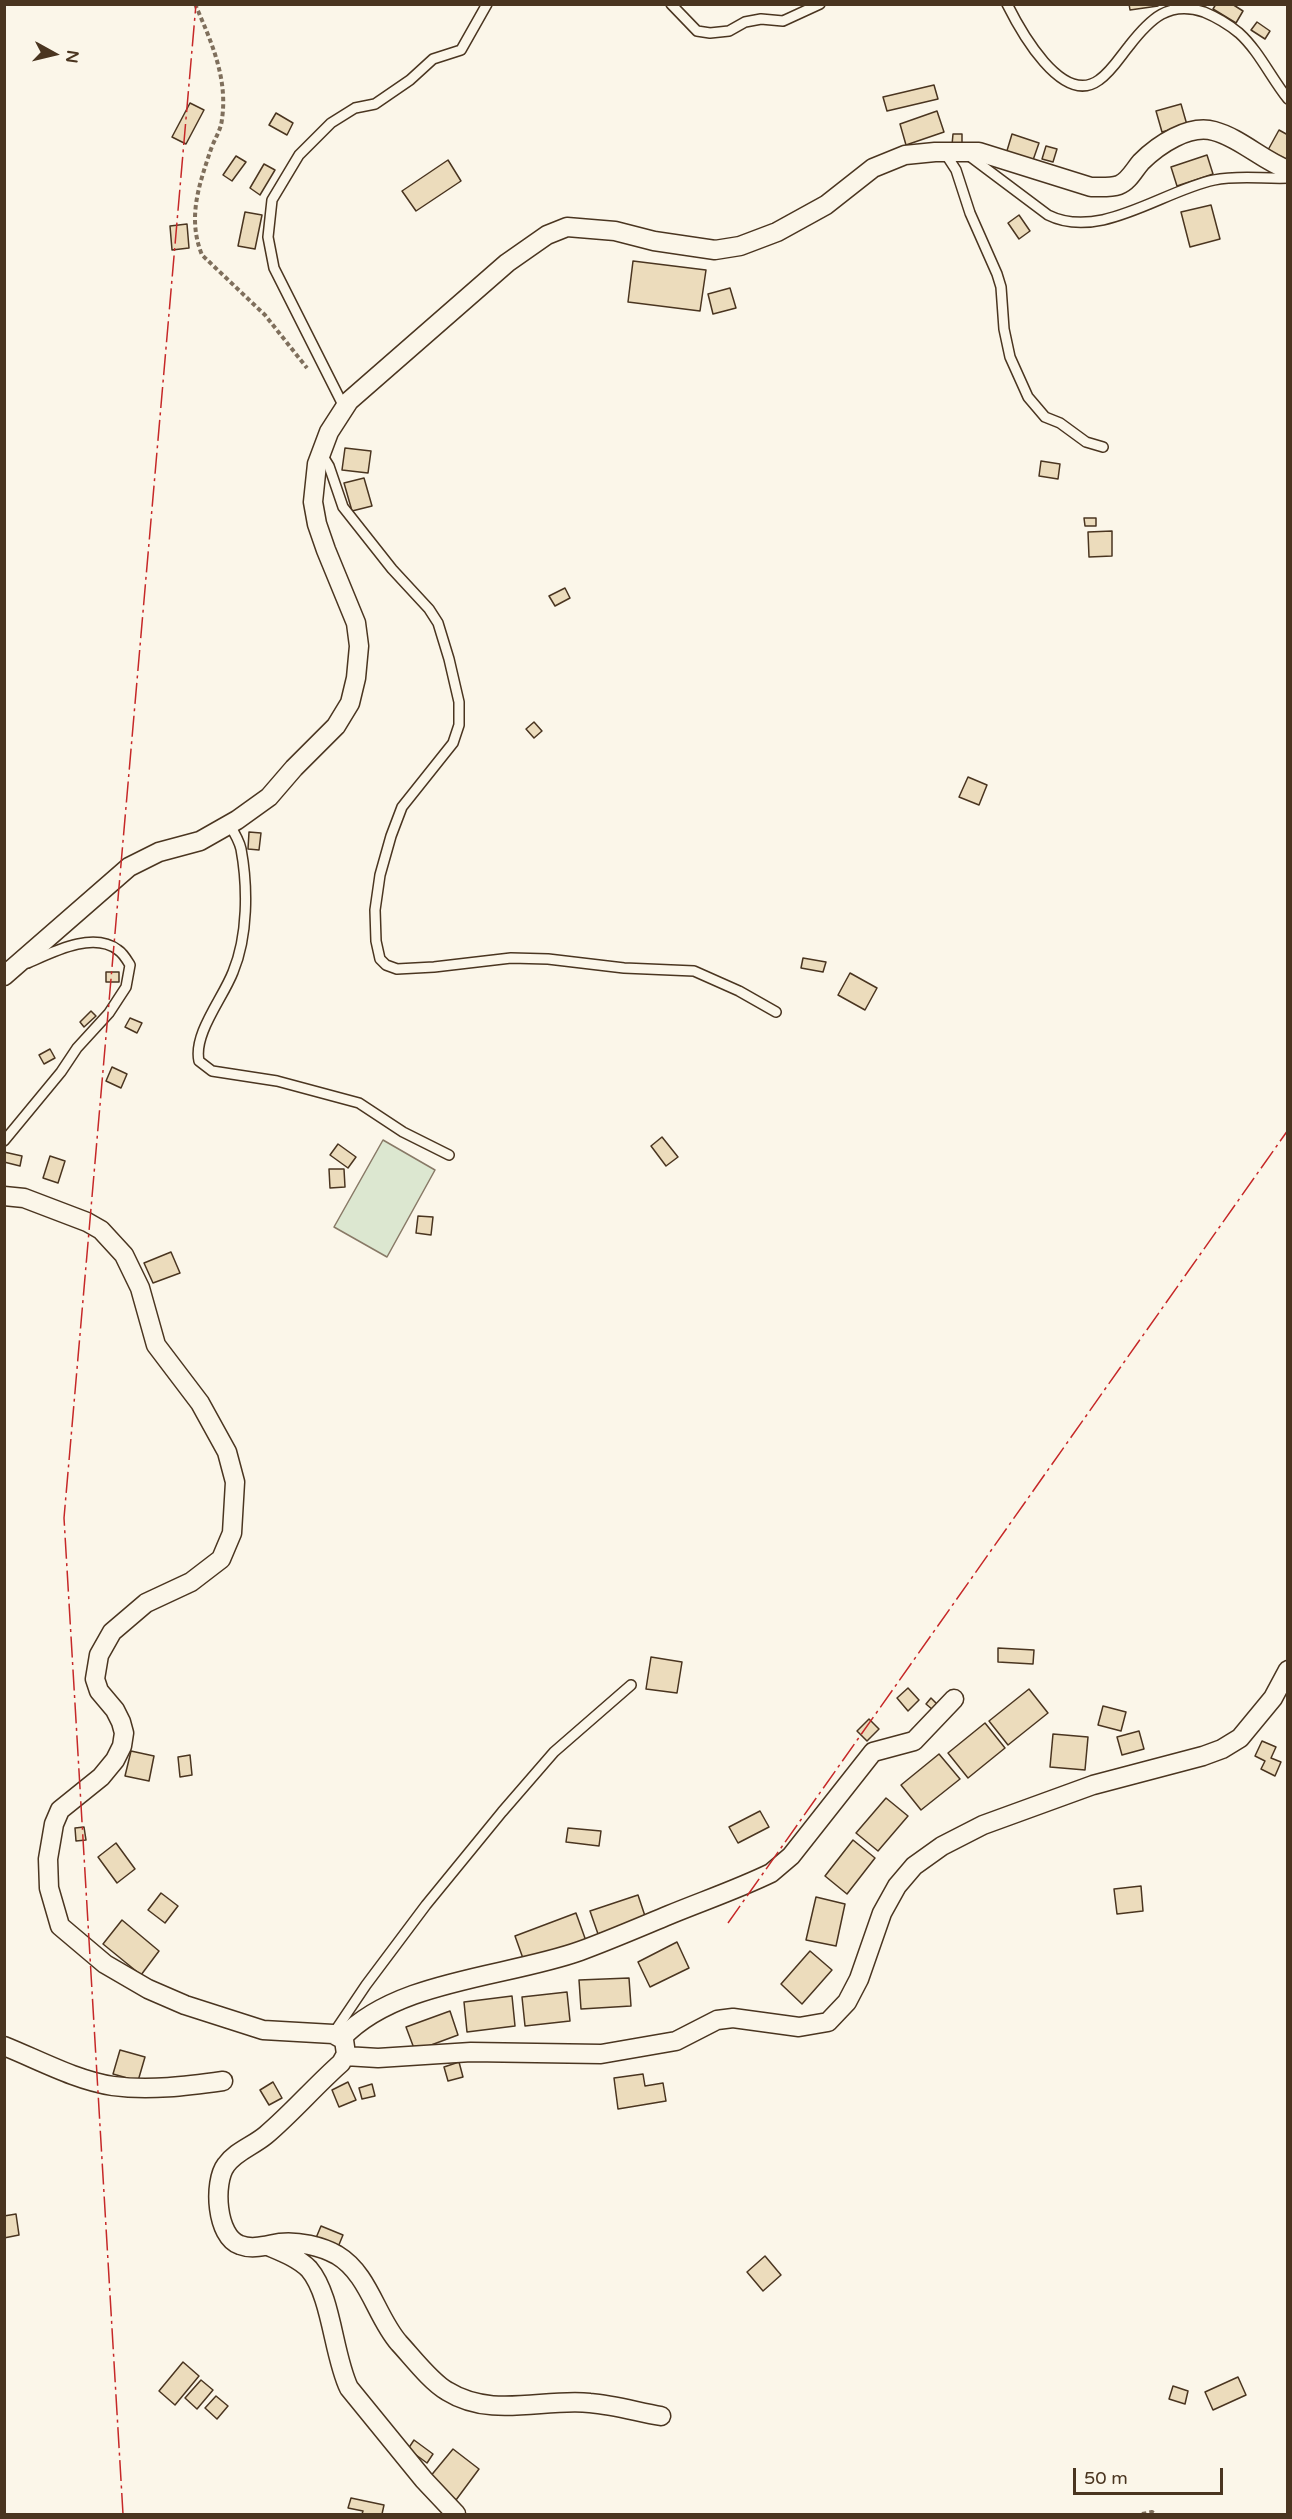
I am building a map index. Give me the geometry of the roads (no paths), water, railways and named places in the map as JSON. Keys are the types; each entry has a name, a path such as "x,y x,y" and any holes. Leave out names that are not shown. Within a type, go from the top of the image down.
{"street":[{"path":"8,973 129,867 159,852 200,841 269,797 336,726 350,703 356,678 359,646 356,623 326,550 317,524 313,502 317,464 329,432 344,407 391,363 507,263 547,235 567,226 615,231 654,241 715,250 740,246 777,232 826,206 873,168 905,155 935,152 979,152 1091,187 1106,187 1119,185 1129,178 1141,162 1161,145 1200,129 1215,131 1287,170"},
{"path":"4,1196 24,1198 87,1222 101,1230 124,1255 140,1288 156,1346 204,1409 227,1452 236,1482 232,1533 221,1559 191,1582 146,1603 112,1632 99,1655 95,1679 99,1691 115,1710 121,1722 122,1746 110,1767 60,1810 54,1824 48,1859 49,1888 60,1926 105,1964 148,1989 185,2005 262,2030 338,2036 374,2013 417,1994 460,1980 520,1969 579,1952 771,1873 791,1856 873,1752 915,1741 954,1699"},
{"path":"345,2056 378,2058 471,2052 601,2054 676,2041 717,2020 733,2018 799,2027 828,2022 847,2002 859,1979 882,1913 897,1886 914,1866 942,1846 983,1825 1093,1785 1222,1749 1239,1738 1273,1698 1287,1670"},
{"path":"338,2036 346,2046 345,2056 275,2127 234,2156 221,2172 219,2186 223,2231 230,2241 240,2246 267,2246 296,2242 337,2255 351,2267 362,2282 399,2342 442,2388 455,2395 504,2407 589,2402 661,2416"},
{"path":"4,2046 77,2076 112,2086 177,2087 223,2081"},
{"path":"267,2246 296,2259 310,2270 326,2307 342,2374 349,2388 424,2480 456,2514"}],"lane":[{"path":"344,407 274,268 268,237 272,200 299,155 331,123 355,108 375,104 410,80 433,59 461,50 487,4"},
{"path":"671,4 697,31 710,33 729,31 753,21 783,21 820,4"},
{"path":"1007,4 1037,55 1047,67 1073,83 1083,85 1097,82 1107,73 1131,42 1155,17 1177,6 1190,6 1214,16 1239,33 1248,42 1287,99"},
{"path":"1103,447 1086,442 1060,423 1045,417 1033,404 1018,379 1004,329 1001,287 969,213 956,170 954,153 970,156 1048,215 1078,223 1103,220 1214,180 1287,178"},
{"path":"321,453 329,466 343,507 392,569 429,609 438,623 459,702 459,724 453,743 402,807 391,836 375,910 376,941 380,959 386,965 397,969 434,967 511,957 624,968 694,971 739,991 776,1012"},
{"path":"229,824 241,847 244,901 242,944 232,975 201,1039 197,1052 199,1061 212,1071 277,1081 359,1103 403,1132 449,1155"},
{"path":"4,1141 61,1072 77,1048 109,1014 126,987 130,965 118,950 96,942 46,955 8,973"},
{"path":"338,2036 366,1985 426,1905 502,1812 554,1752 631,1685"}]}
